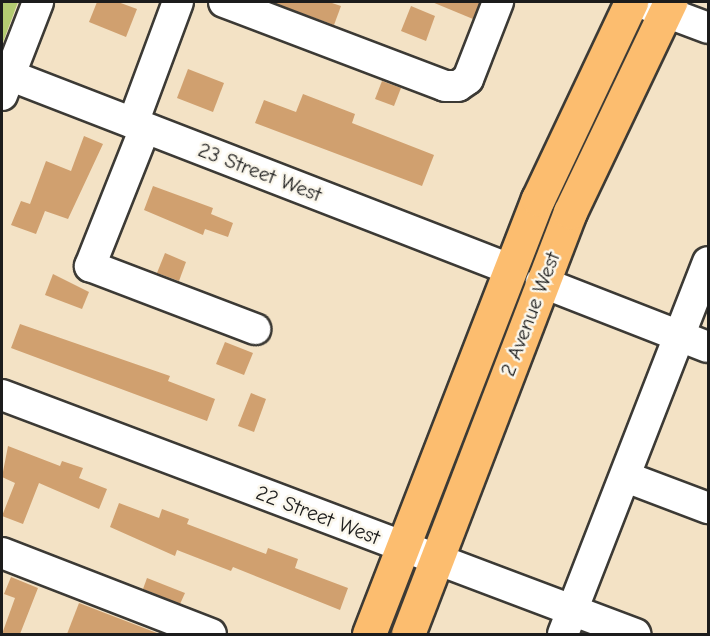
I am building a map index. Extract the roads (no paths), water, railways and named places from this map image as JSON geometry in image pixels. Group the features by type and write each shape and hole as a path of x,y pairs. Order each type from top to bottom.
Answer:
{"highway":[{"name":"2 Avenue West","path":"369,634 510,269 566,132 631,2"},
{"name":"2 Avenue West","path":"408,634 541,282 658,5"}],"street":[{"path":"5,85 38,2"},
{"path":"178,2 139,125 90,266 255,329"},
{"path":"224,2 445,86 458,86 468,79 498,2"},
{"path":"658,5 708,28"},
{"name":"23 Street West","path":"5,85 139,125 510,269"},
{"path":"568,623 708,262"},
{"path":"541,282 708,347"},
{"name":"22 Street West","path":"2,395 436,560 568,623 635,634"},
{"path":"626,477 708,508"},
{"path":"2,552 211,634"}]}
